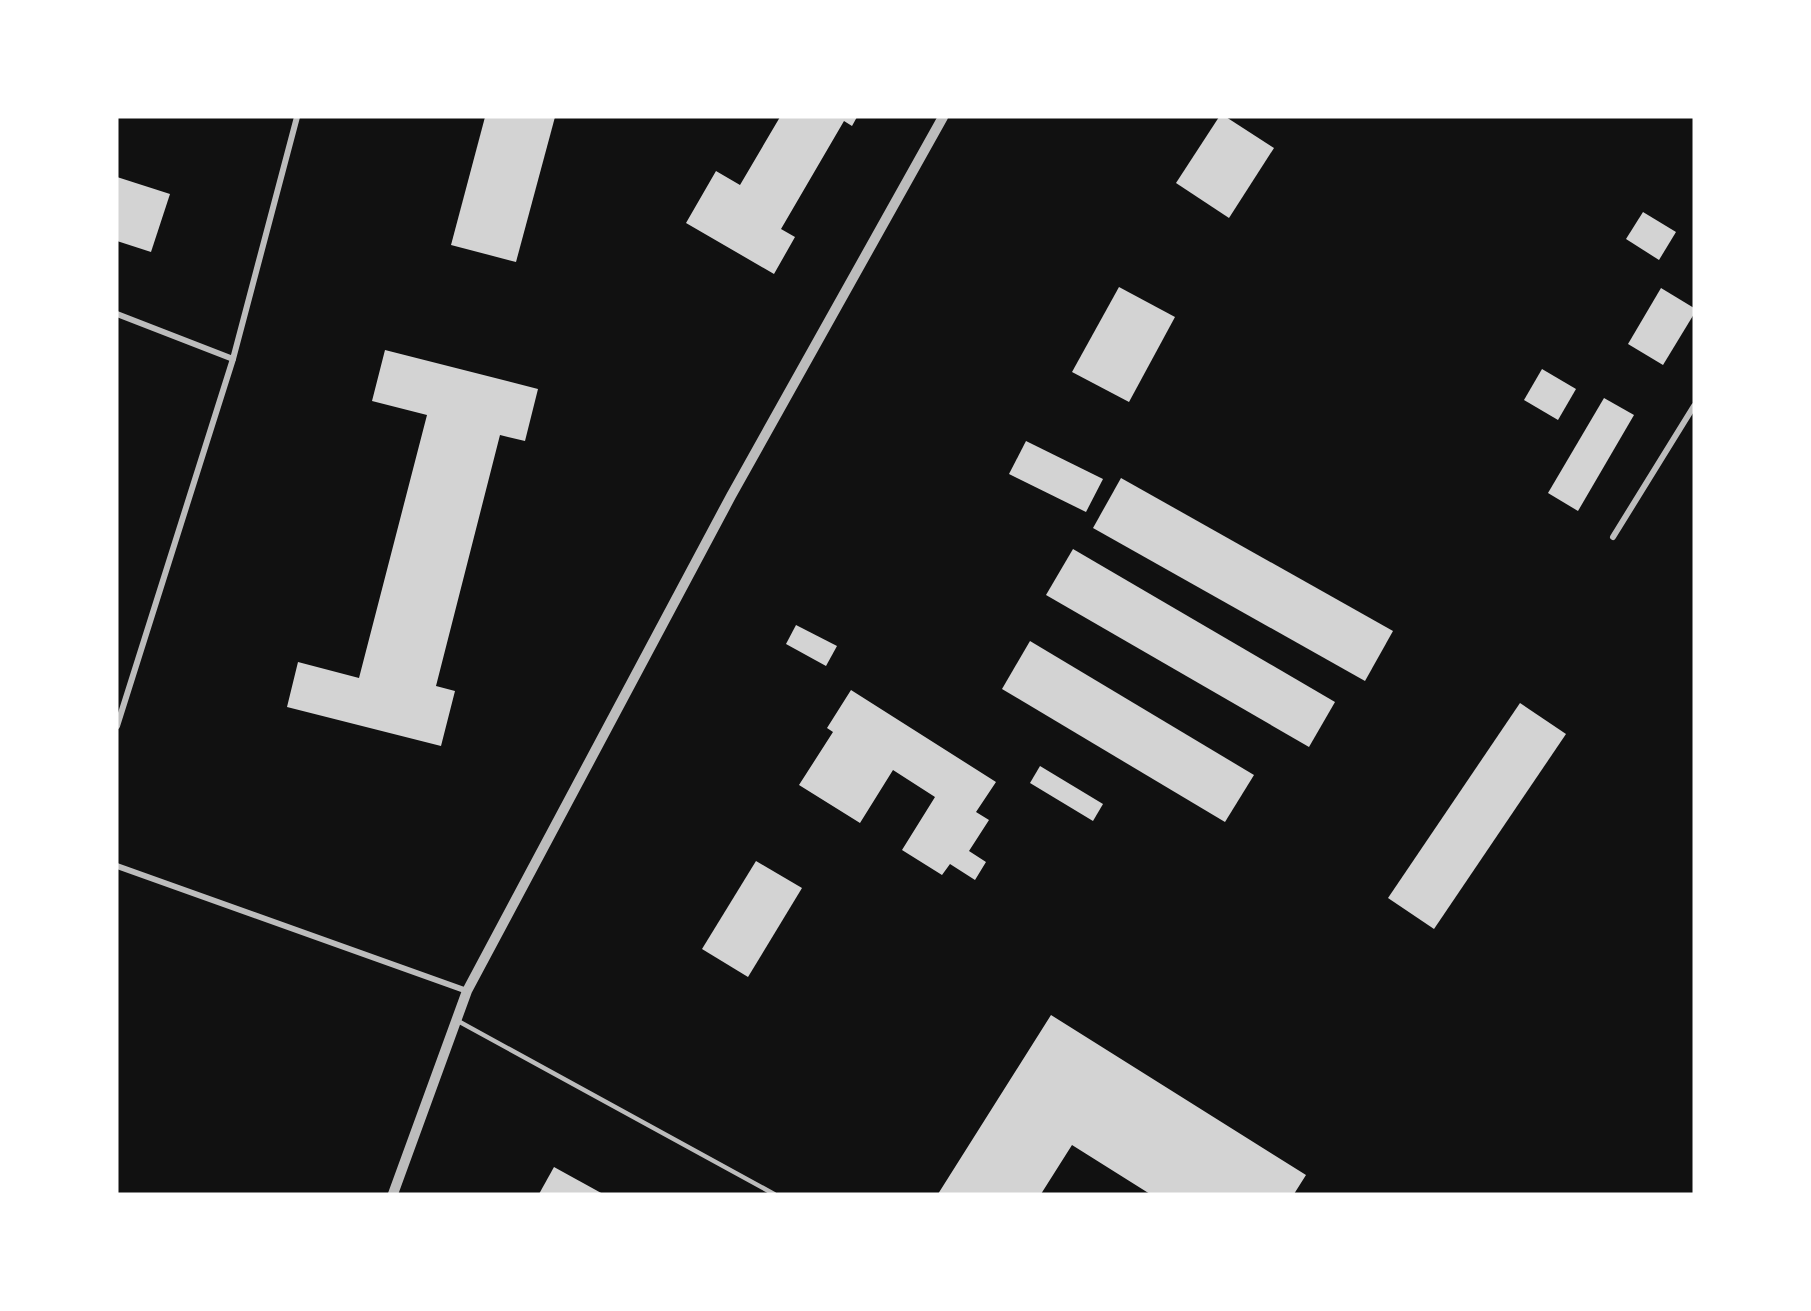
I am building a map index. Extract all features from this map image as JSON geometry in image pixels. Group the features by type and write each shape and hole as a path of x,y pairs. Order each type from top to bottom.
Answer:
{"street":[{"path":"117,726 234,359 297,117"},
{"path":"393,1194 467,991 730,496 943,117"},
{"path":"117,314 234,359"},
{"path":"1613,537 1694,406"},
{"path":"117,866 467,991"}],"lane":[{"path":"456,1020 774,1194"}],"building":[{"path":"485,117 555,117 516,262 451,245"},
{"path":"780,117 857,117 852,126 844,121 781,229 795,237 774,274 686,223 716,171 740,185"},
{"path":"1219,117 1226,117 1274,148 1229,218 1176,183"},
{"path":"117,177 170,194 151,252 117,241"},
{"path":"1643,212 1676,232 1659,260 1626,239"},
{"path":"1119,287 1175,317 1129,402 1072,372"},
{"path":"1661,288 1694,308 1694,314 1663,365 1628,344"},
{"path":"385,350 538,389 525,441 500,435 436,686 455,691 441,746 287,707 298,662 359,678 427,415 372,401"},
{"path":"1542,369 1576,389 1558,420 1524,400"},
{"path":"1604,398 1634,415 1578,511 1548,493"},
{"path":"1026,441 1103,479 1086,512 1009,474"},
{"path":"1121,478 1393,631 1365,681 1093,528"},
{"path":"1073,549 1335,702 1309,747 1046,595"},
{"path":"796,625 837,646 826,666 786,644"},
{"path":"1030,641 1254,775 1225,822 1002,689"},
{"path":"851,690 996,782 976,812 989,820 969,851 986,862 975,880 950,864 942,875 902,850 935,797 893,770 860,823 799,785 833,732 827,728"},
{"path":"1520,703 1566,734 1434,929 1388,898"},
{"path":"1040,766 1103,804 1093,821 1030,783"},
{"path":"756,861 802,888 748,977 702,949"},
{"path":"1051,1015 1306,1175 1294,1194 1150,1194 1072,1145 1041,1194 938,1194"},
{"path":"554,1167 603,1194 539,1194"}]}
